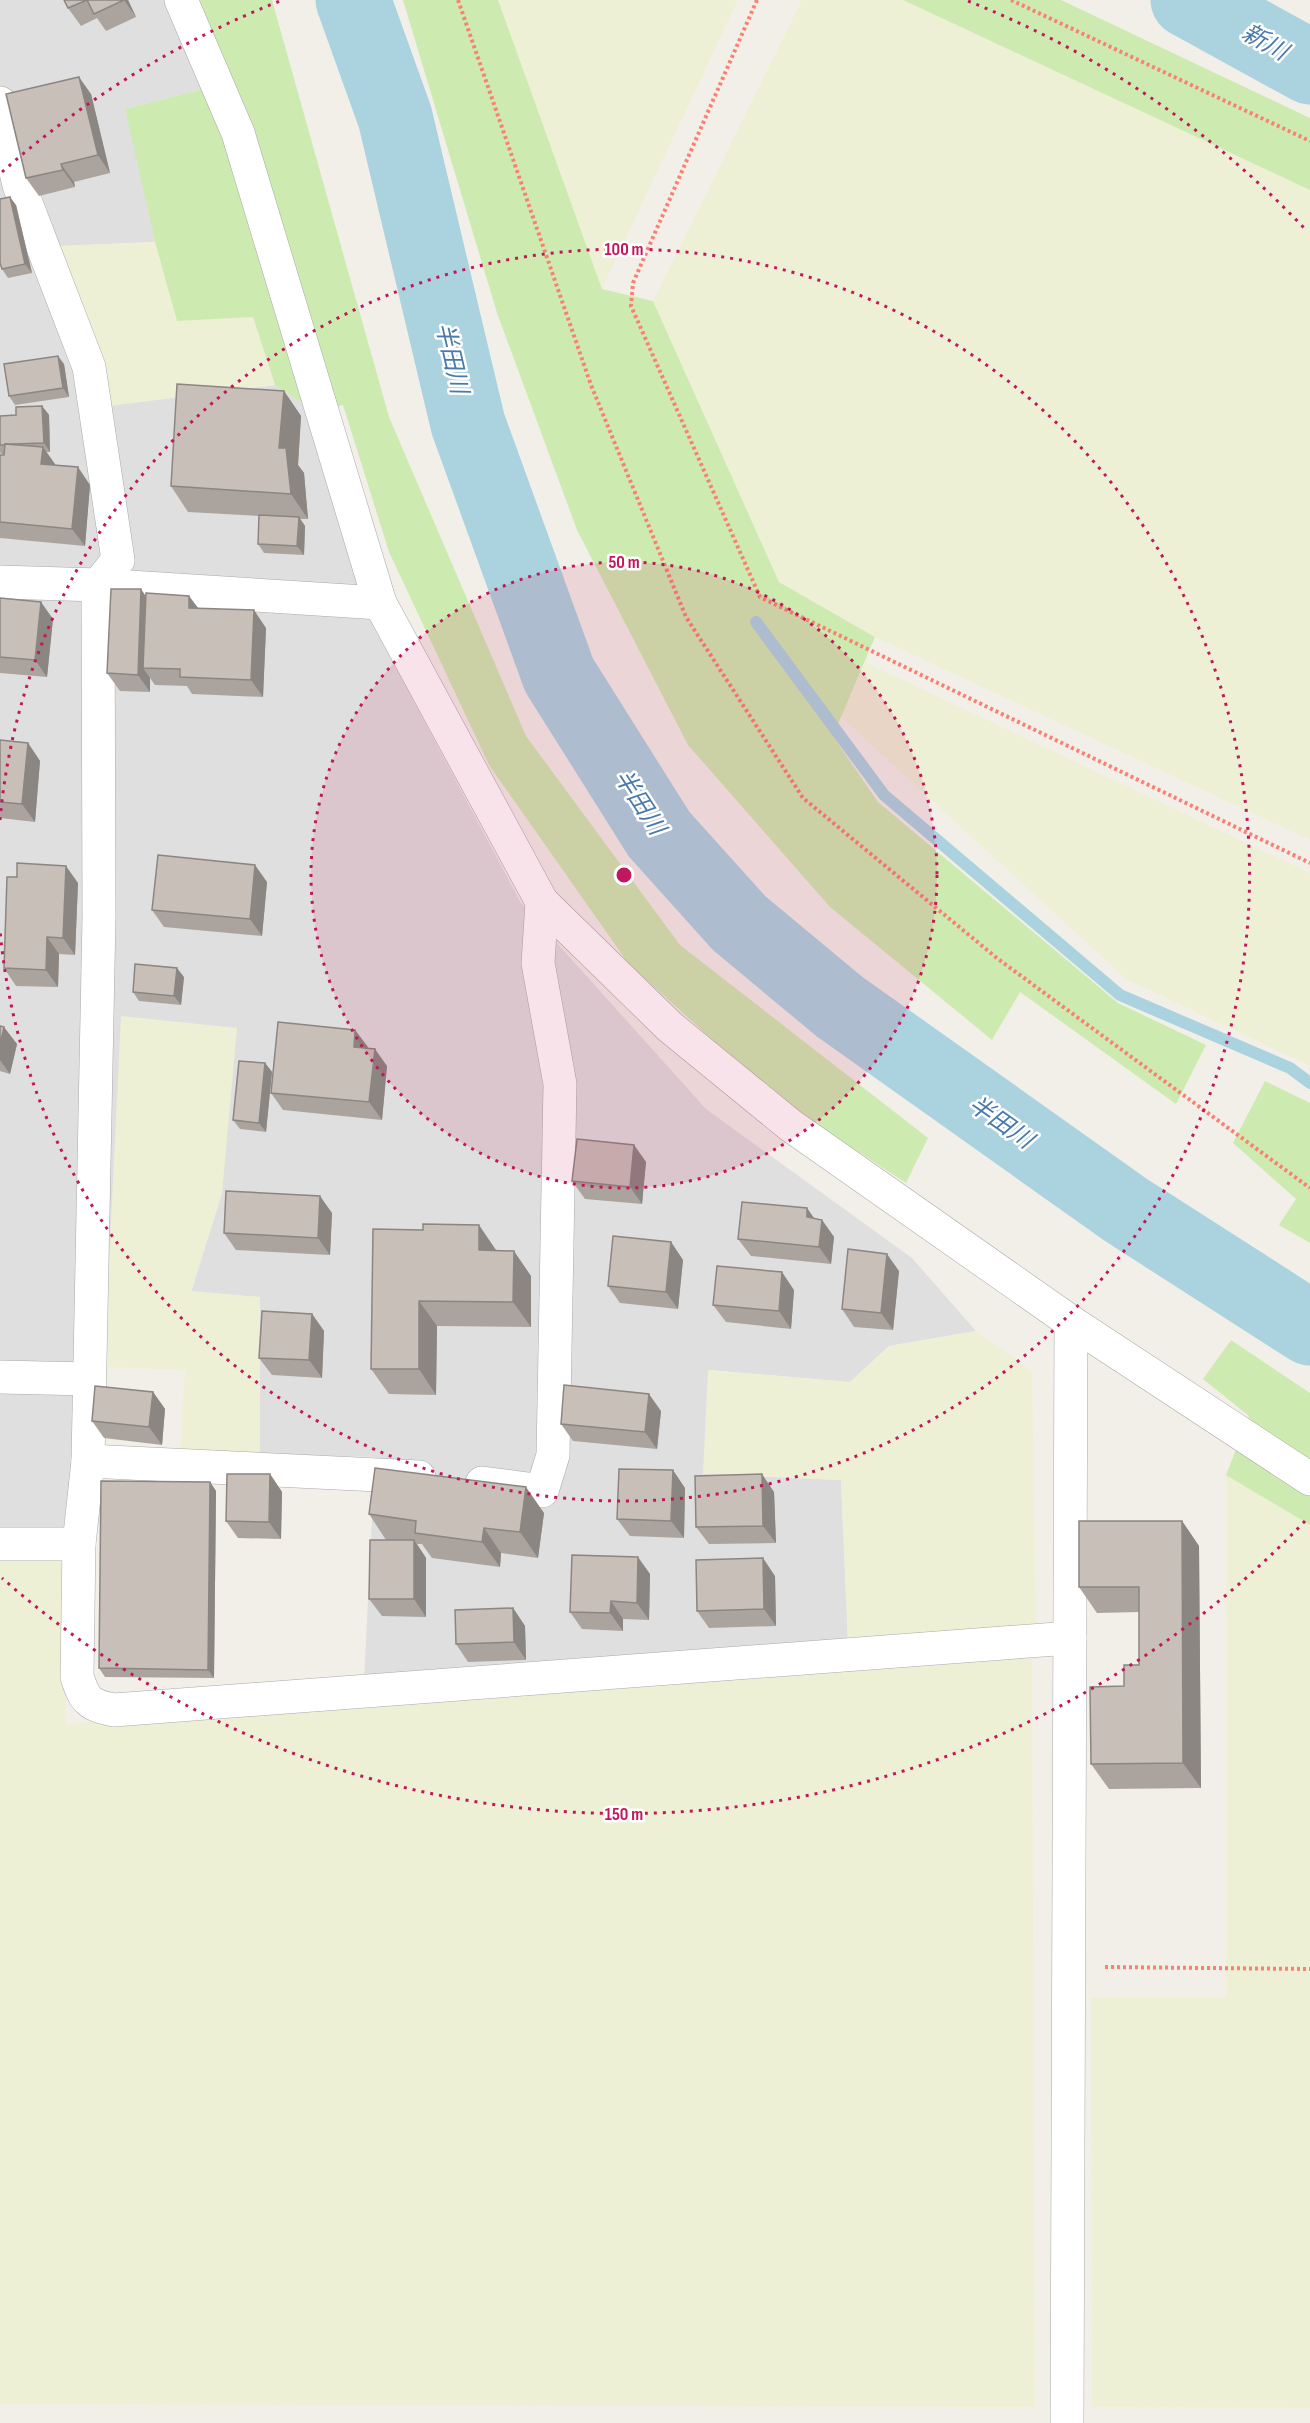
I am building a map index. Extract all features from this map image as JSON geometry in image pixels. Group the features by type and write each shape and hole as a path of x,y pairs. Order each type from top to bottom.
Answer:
{"street":[{"path":"180,0 238,133 380,603 542,902 670,1027 790,1125 1071,1322 1310,1479"},
{"path":"0,104 20,185 89,367 118,560 98,585 99,917 88,1461 80,1544 76,1677 83,1696 96,1706 114,1710 1070,1638"},
{"path":"0,582 98,585 380,603"},
{"path":"88,1461 448,1479 542,1491 553,1455 560,1084 538,963 542,902"},
{"path":"1067,2423 1071,1322"},
{"path":"0,1377 89,1379"},
{"path":"0,1544 80,1544"}],"path":[{"path":"458,0 591,385 686,617 803,798 998,959 1310,1188"},
{"path":"758,0 633,283 631,306 760,597 1310,863"},
{"path":"1011,0 1310,141"},
{"path":"1068,1966 1310,1969"}],"shaded area":[{"path":"0,0 169,0 203,89 126,109 155,242 60,246 107,406 275,385 316,412 374,627 521,903 706,1109 912,1258 976,1331 889,1346 850,1382 709,1370 704,1474 841,1480 848,1642 363,1702 375,1457 260,1454 260,1297 191,1292 222,1193 104,1367 94,1534 0,1533"}],"green space":[{"path":"169,0 272,0 389,417 526,736 680,945 928,1138 906,1183 775,1097 628,963 489,765 389,552 343,405 316,412 275,385 253,317 177,321 155,242 125,109 203,89"},
{"path":"403,0 498,0 602,289 653,301 779,582 875,637 833,736 878,802 1118,1003 1206,1045 1176,1104 1020,992 992,1040 830,907 688,745 577,530 497,313"},
{"path":"498,0 738,0 602,289"},
{"path":"802,0 903,0 1310,190 1310,840 875,637 779,582 653,301"},
{"path":"903,0 1061,0 1310,118 1310,190"},
{"path":"155,242 177,321 253,317 275,385 107,406 60,246"},
{"path":"865,662 1310,873 1310,1066 1126,979 841,717"},
{"path":"121,1016 237,1028 222,1193 191,1291 260,1297 260,1454 180,1454 185,1370 104,1367"},
{"path":"1265,1081 1310,1103 1310,1243 1279,1225 1296,1199 1233,1143"},
{"path":"976,1331 1032,1371 1036,1626 848,1642 841,1480 703,1474 708,1370 850,1382 889,1346"},
{"path":"1231,1340 1310,1393 1310,1525 1226,1475 1249,1416 1203,1379"},
{"path":"1226,1475 1310,1525 1310,2408 1092,2407 1091,1998 1226,1997"},
{"path":"0,1561 65,1561 66,1724 1032,1654 1035,2407 0,2404"}],"building":[{"path":"64,0 87,0 68,8"},
{"path":"87,0 124,0 94,14"},
{"path":"79,77 98,155 61,164 63,170 26,178 6,94"},
{"path":"10,197 25,264 2,269 0,263 0,199"},
{"path":"58,356 63,388 9,396 4,364"},
{"path":"177,384 284,391 279,448 286,448 291,494 171,486"},
{"path":"42,406 44,443 0,445 0,416 16,415 16,407"},
{"path":"5,444 43,447 41,464 78,467 72,529 0,522 0,455 4,455"},
{"path":"259,515 299,517 297,546 258,544"},
{"path":"111,589 141,589 138,675 107,673"},
{"path":"146,593 189,596 189,608 254,610 251,680 180,677 180,669 143,668"},
{"path":"0,598 41,602 35,660 0,657"},
{"path":"0,740 28,743 22,804 0,802"},
{"path":"158,855 255,865 250,919 152,910"},
{"path":"17,863 66,866 63,938 47,937 46,970 4,968 7,877 17,877"},
{"path":"135,964 177,968 174,996 133,992"},
{"path":"278,1022 355,1030 354,1047 375,1049 369,1102 271,1093"},
{"path":"0,1026 4,1027 0,1045"},
{"path":"239,1061 265,1063 259,1123 233,1120"},
{"path":"577,1139 634,1145 630,1187 572,1181"},
{"path":"226,1191 320,1196 318,1238 224,1233"},
{"path":"742,1202 807,1208 807,1217 822,1220 819,1247 738,1239"},
{"path":"423,1224 479,1225 479,1250 514,1251 513,1302 419,1301 419,1369 371,1369 373,1229 423,1230"},
{"path":"613,1236 671,1242 666,1292 608,1286"},
{"path":"848,1249 887,1254 881,1313 842,1309"},
{"path":"717,1266 782,1272 779,1311 713,1305"},
{"path":"262,1311 312,1314 309,1360 259,1358"},
{"path":"564,1385 649,1394 645,1432 561,1424"},
{"path":"95,1386 153,1392 149,1427 92,1421"},
{"path":"375,1468 526,1487 520,1532 484,1528 482,1542 415,1533 416,1521 369,1514"},
{"path":"619,1469 673,1470 671,1521 617,1519"},
{"path":"227,1474 270,1474 269,1522 226,1521"},
{"path":"762,1474 763,1526 696,1527 695,1476"},
{"path":"101,1481 210,1482 208,1670 99,1668"},
{"path":"1079,1521 1182,1521 1183,1763 1091,1764 1090,1687 1124,1686 1124,1665 1139,1665 1139,1587 1079,1587"},
{"path":"370,1540 414,1540 414,1599 369,1599"},
{"path":"572,1555 638,1557 637,1603 611,1601 610,1613 570,1612"},
{"path":"763,1558 764,1609 697,1611 696,1560"},
{"path":"513,1608 514,1642 456,1644 455,1610"}],"waterway":[{"name":"半田川","path":"353,0 395,117 468,424 559,675 659,834 739,923 840,1007 1126,1210 1310,1328"},
{"name":"新川","path":"1188,0 1310,67"},
{"path":"756,622 884,795 1120,995 1290,1068 1310,1083"}]}
